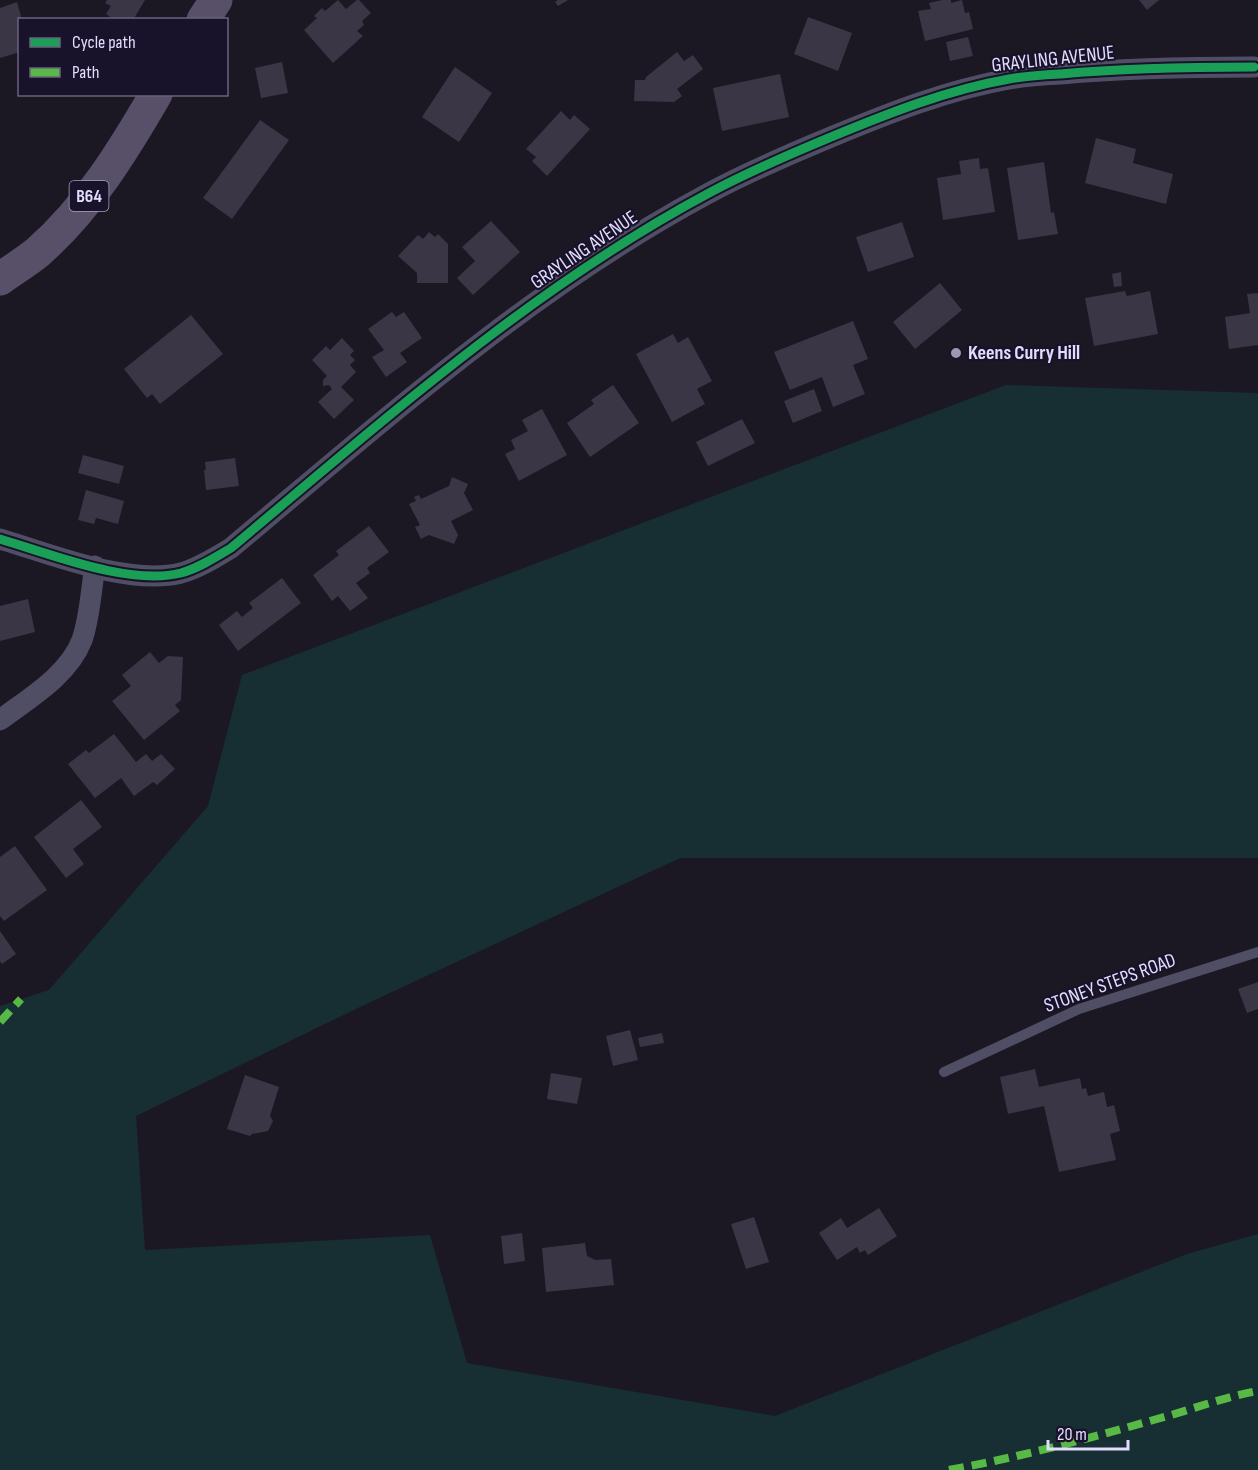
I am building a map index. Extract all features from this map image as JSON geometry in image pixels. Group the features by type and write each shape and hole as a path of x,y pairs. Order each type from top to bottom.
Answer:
{"main road":[{"path":"204,18 216,0"},
{"name":"B64","path":"0,279 35,254 60,232 82,206 112,166 155,96"}],"street":[{"name":"GRAYLING AVENUE","path":"0,539 134,575 163,576 184,572 224,553 463,356 593,263 710,192 884,115 945,93 1011,79 1107,70 1254,67"},
{"path":"0,720 49,683 70,661 82,640 95,566"}],"lane":[{"name":"STONEY STEPS ROAD","path":"944,1072 1079,1009 1258,952"}],"green space":[{"path":"1006,385 1258,393 1258,858 680,858 364,1005 136,1116 145,1250 430,1235 467,1363 775,1416 1187,1254 1258,1234 1258,1470 0,1470 0,1006 49,990 208,806 242,675"}],"building":[{"path":"107,0 145,0 134,18 112,18 106,14 111,6 105,3"},
{"path":"338,0 346,9 359,0 371,13 362,21 364,25 357,31 363,36 333,63 304,30 317,18 314,16 322,8 325,11"},
{"path":"568,0 558,6 555,2"},
{"path":"951,0 951,3 962,0 965,13 969,12 973,29 925,41 918,11 931,9 929,3"},
{"path":"1139,0 1159,0 1147,10"},
{"path":"17,2 21,18 18,18 18,53 0,58 0,8"},
{"path":"808,17 852,33 838,71 794,54"},
{"path":"968,37 973,56 950,61 946,42"},
{"path":"677,52 684,61 693,55 703,69 677,89 682,96 674,102 634,101 635,80 645,80"},
{"path":"282,62 288,93 261,98 255,68"},
{"path":"455,67 492,93 459,142 422,117"},
{"path":"780,74 789,117 722,131 713,88"},
{"path":"561,111 570,120 574,115 590,129 547,176 532,161 536,157 526,149"},
{"path":"260,120 289,140 232,219 203,198"},
{"path":"1096,138 1136,149 1133,163 1173,174 1166,204 1085,183"},
{"path":"979,158 980,169 988,168 995,212 943,220 937,178 961,174 959,161"},
{"path":"1044,162 1051,213 1054,212 1058,234 1018,240 1007,168"},
{"path":"491,221 520,252 473,295 457,278 475,261 462,247"},
{"path":"902,222 914,257 868,272 856,237"},
{"path":"429,232 435,237 438,234 448,244 448,283 417,283 417,273 398,256 418,235 423,239"},
{"path":"1121,272 1122,286 1114,287 1112,274"},
{"path":"940,283 962,310 915,349 893,322"},
{"path":"1125,291 1127,296 1150,291 1158,334 1094,346 1085,298"},
{"path":"1258,293 1258,345 1229,349 1225,317 1250,313 1247,294"},
{"path":"392,312 396,317 404,312 422,338 400,353 407,362 386,377 372,357 384,350 368,329"},
{"path":"191,315 223,354 160,404 152,394 147,398 124,369"},
{"path":"853,321 868,359 853,365 865,394 833,407 822,377 790,390 774,352"},
{"path":"673,334 678,343 688,337 712,381 697,389 705,404 672,422 636,354"},
{"path":"342,338 354,351 350,355 355,360 350,365 356,372 341,387 354,400 334,419 318,402 332,389 329,385 323,386 323,380 327,376 312,360 326,346 330,350"},
{"path":"613,385 639,423 590,457 567,423 594,404 591,400"},
{"path":"814,389 822,411 793,423 784,401"},
{"path":"542,409 567,455 519,481 505,454 515,449 511,440 528,431 522,420"},
{"path":"742,419 755,443 708,466 696,442"},
{"path":"83,455 124,466 119,484 78,473"},
{"path":"235,458 239,486 206,490 205,462"},
{"path":"452,477 468,484 464,493 473,510 451,521 458,535 454,544 429,535 421,539 415,527 420,525 409,504 416,501 414,497 419,495 421,499 449,486"},
{"path":"86,490 124,501 118,524 96,518 94,524 78,520"},
{"path":"369,526 389,552 367,568 370,573 356,583 368,598 350,611 338,596 332,601 313,575 339,555 336,551"},
{"path":"282,578 301,603 238,651 219,625 237,611 242,617 253,608 249,603"},
{"path":"28,599 35,632 0,641 0,606"},
{"path":"150,652 159,663 168,656 183,657 181,700 175,705 180,711 144,740 112,701 131,686 122,675"},
{"path":"114,734 136,762 146,754 152,761 161,754 175,769 157,785 153,782 134,796 121,778 95,798 68,764 86,750 89,753"},
{"path":"81,800 102,827 73,849 84,864 66,878 34,837"},
{"path":"15,846 47,890 4,921 0,916 0,857"},
{"path":"0,931 16,954 2,964 0,961"},
{"path":"1258,982 1258,1009 1247,1013 1238,989"},
{"path":"630,1030 638,1060 613,1066 606,1036"},
{"path":"662,1033 664,1043 640,1047 638,1038"},
{"path":"1035,1069 1039,1087 1080,1078 1082,1089 1086,1088 1088,1096 1104,1092 1107,1107 1114,1105 1120,1131 1110,1134 1116,1160 1059,1172 1044,1106 1008,1114 1000,1077"},
{"path":"551,1073 582,1078 577,1104 547,1099"},
{"path":"245,1075 279,1087 270,1116 273,1121 268,1131 250,1136 227,1129"},
{"path":"879,1208 897,1236 868,1255 865,1250 860,1253 857,1247 837,1260 819,1233 841,1218 847,1228"},
{"path":"754,1217 769,1262 746,1269 731,1224"},
{"path":"522,1233 525,1261 504,1264 501,1236"},
{"path":"585,1243 587,1256 595,1260 611,1259 614,1285 546,1292 542,1248"}],"marked path":[{"path":"0,1022 21,999"},
{"path":"949,1470 1105,1434 1258,1391"}],"cycle path":[{"path":"0,539 66,560 114,572 160,576 188,571 231,548 403,405 520,313 581,270 644,230 709,193 754,171 896,111 963,89 1009,79 1109,70 1254,67"}],"place":[{"name":"Keens Curry Hill","path":"956,353"}]}
